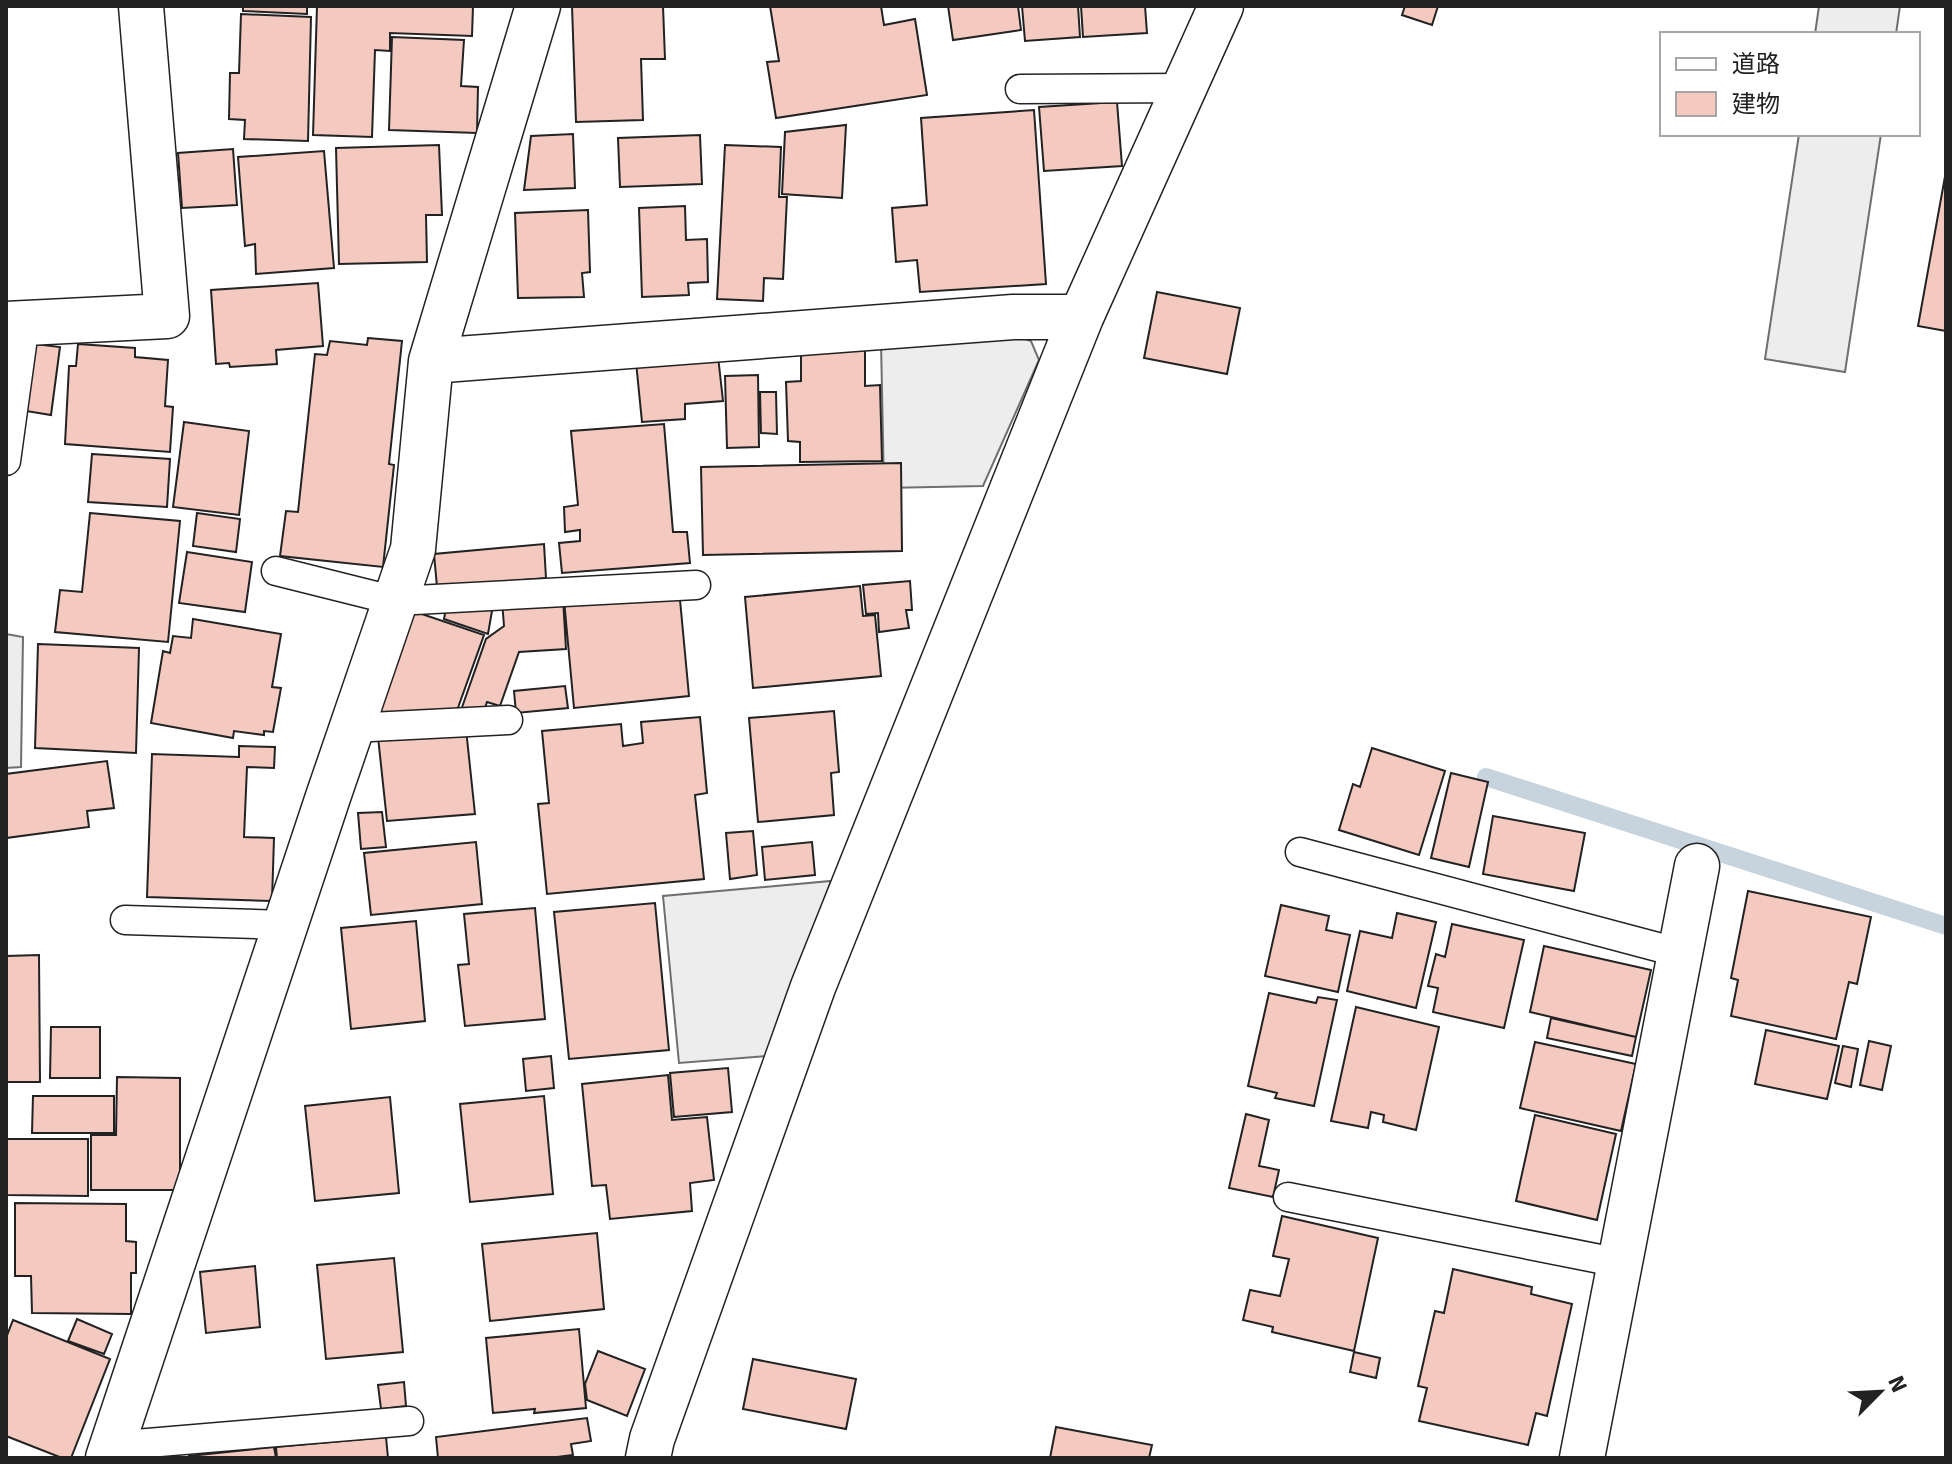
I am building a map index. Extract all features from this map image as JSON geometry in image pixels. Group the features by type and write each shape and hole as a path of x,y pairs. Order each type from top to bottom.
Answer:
{"street":[{"path":"15,324 167,316 141,6"},
{"path":"110,1452 413,549 431,361 538,6"},
{"path":"648,1458 652,1439 813,987 1081,317 1221,6"},
{"path":"431,361 1013,317 1081,317"},
{"path":"1582,1458 1697,866"}],"lane":[{"path":"1020,89 1184,88"},
{"path":"6,461 15,324"},
{"path":"276,571 396,601 696,585"},
{"path":"351,728 508,720"},
{"path":"1300,852 1680,953"},
{"path":"125,920 285,925"},
{"path":"1288,1197 1620,1263"},
{"path":"110,1452 409,1421"}],"shaded area":[{"path":"1819,6 1900,6 1896,32 1815,32"},
{"path":"1799,136 1881,136 1845,372 1765,359"},
{"path":"1006,332 1031,341 1039,360 983,486 884,488 881,342"},
{"path":"6,634 23,637 21,767 6,768"},
{"path":"831,881 768,1056 679,1063 663,896"}],"building":[{"path":"243,6 307,6 307,14 243,11"},
{"path":"317,6 473,6 472,36 390,33 390,51 375,50 372,137 313,135"},
{"path":"572,6 663,6 665,59 641,59 643,120 576,122"},
{"path":"770,6 881,6 884,25 915,19 927,95 776,118 767,62 779,61"},
{"path":"948,6 1018,6 1021,30 953,40"},
{"path":"1022,6 1078,6 1080,37 1025,41"},
{"path":"1081,6 1145,6 1147,33 1083,37"},
{"path":"1405,6 1438,6 1432,25 1402,15"},
{"path":"241,14 311,17 308,141 244,139 245,120 229,119 230,73 239,73"},
{"path":"392,37 464,40 461,86 478,87 477,133 389,130"},
{"path":"1117,102 1122,166 1044,171 1039,107"},
{"path":"1034,110 1046,284 920,292 917,260 896,262 892,208 927,205 921,118"},
{"path":"846,125 842,198 782,194 785,132"},
{"path":"573,134 575,188 524,190 531,136"},
{"path":"700,135 702,184 620,187 618,138"},
{"path":"439,145 442,215 426,215 427,262 339,264 336,148"},
{"path":"725,145 781,147 779,197 787,197 783,279 764,278 763,301 717,299"},
{"path":"233,149 237,205 182,208 178,153"},
{"path":"324,151 334,268 256,274 255,244 245,246 238,157"},
{"path":"1946,171 1946,331 1918,326"},
{"path":"685,206 686,240 707,239 708,282 688,283 689,295 642,297 639,208"},
{"path":"588,210 590,272 582,273 584,297 518,298 515,213"},
{"path":"318,283 323,346 276,350 277,364 230,367 229,363 216,364 211,290"},
{"path":"1157,292 1240,308 1227,374 1144,358"},
{"path":"368,338 402,341 389,464 394,465 383,567 280,556 286,511 298,512 315,354 327,355 330,341 367,345"},
{"path":"35,344 60,347 51,415 26,411"},
{"path":"78,344 135,348 135,357 168,360 165,406 173,407 170,452 65,444 69,366 76,366"},
{"path":"865,349 865,386 880,385 882,461 800,462 800,442 788,441 786,382 801,381 801,350"},
{"path":"718,356 723,401 685,404 685,419 642,422 636,362"},
{"path":"758,375 759,447 727,448 725,376"},
{"path":"760,392 776,392 777,434 761,433"},
{"path":"184,422 249,431 239,515 173,507"},
{"path":"664,424 673,532 687,532 690,563 562,573 559,543 580,541 580,530 565,532 564,507 578,505 571,431"},
{"path":"92,454 170,459 167,507 88,502"},
{"path":"901,463 902,551 703,555 701,467"},
{"path":"90,513 180,521 168,642 55,632 60,590 82,592"},
{"path":"197,513 240,519 236,552 193,546"},
{"path":"544,544 546,578 437,587 434,554"},
{"path":"187,552 252,562 245,612 179,603"},
{"path":"910,581 912,610 906,610 909,628 879,632 878,613 866,614 863,585"},
{"path":"860,586 863,616 875,615 881,676 753,688 745,597"},
{"path":"679,589 689,696 574,708 564,600"},
{"path":"563,598 566,649 519,652 500,706 487,702 481,720 460,713 486,639 504,626 502,601"},
{"path":"493,605 488,634 444,619 446,608"},
{"path":"413,611 484,635 455,716 378,713"},
{"path":"193,619 281,634 272,687 281,688 273,732 264,731 264,735 234,731 233,738 151,723 163,651 170,653 173,636 191,638"},
{"path":"38,644 139,648 136,753 35,748"},
{"path":"565,686 568,708 516,713 514,691"},
{"path":"834,711 839,772 831,773 834,815 758,822 749,718"},
{"path":"700,717 707,793 695,795 704,879 547,894 538,804 549,803 542,731 621,724 623,746 643,743 641,722"},
{"path":"466,729 475,814 387,821 378,737"},
{"path":"239,746 275,747 274,768 247,767 244,837 274,838 272,901 147,897 152,754 239,757"},
{"path":"1372,748 1445,771 1419,855 1339,830 1353,784 1360,787"},
{"path":"107,761 114,808 87,811 89,827 6,838 6,774"},
{"path":"1451,773 1488,782 1469,867 1431,858"},
{"path":"382,812 386,847 361,849 358,813"},
{"path":"1493,816 1585,833 1574,891 1483,874"},
{"path":"753,831 757,875 730,879 726,833"},
{"path":"476,842 482,904 371,915 364,853"},
{"path":"812,842 815,875 765,880 762,847"},
{"path":"1748,891 1871,917 1857,984 1849,982 1836,1039 1731,1016 1738,980 1731,978"},
{"path":"655,903 669,1050 569,1059 554,912"},
{"path":"1281,905 1329,916 1326,930 1350,935 1338,992 1265,976"},
{"path":"535,908 545,1019 465,1026 458,965 469,964 464,914"},
{"path":"1397,913 1436,922 1416,1008 1347,991 1360,931 1392,938"},
{"path":"416,921 425,1021 351,1029 341,928"},
{"path":"1452,924 1524,940 1504,1028 1433,1012 1438,988 1428,986 1436,954 1445,957"},
{"path":"1544,946 1651,970 1636,1037 1530,1012"},
{"path":"39,955 40,1082 6,1082 6,956"},
{"path":"1269,993 1316,1003 1318,997 1337,1000 1314,1106 1275,1098 1277,1093 1248,1086"},
{"path":"1356,1007 1439,1027 1416,1130 1383,1122 1384,1115 1371,1112 1368,1128 1331,1121"},
{"path":"1551,1018 1636,1037 1632,1056 1547,1038"},
{"path":"51,1027 100,1027 100,1078 50,1078"},
{"path":"1766,1030 1839,1046 1827,1099 1755,1084"},
{"path":"1869,1041 1891,1046 1882,1090 1860,1085"},
{"path":"1535,1042 1636,1064 1621,1131 1520,1108"},
{"path":"1843,1046 1858,1049 1851,1087 1835,1083"},
{"path":"551,1056 554,1088 526,1091 523,1059"},
{"path":"728,1068 732,1112 674,1117 670,1073"},
{"path":"668,1075 672,1120 707,1117 714,1180 690,1183 692,1211 610,1219 606,1185 592,1186 582,1084"},
{"path":"117,1077 180,1078 180,1190 91,1190 91,1135 116,1135"},
{"path":"33,1096 114,1096 114,1133 32,1133"},
{"path":"544,1096 553,1194 470,1202 460,1104"},
{"path":"390,1097 399,1193 315,1201 305,1106"},
{"path":"1246,1114 1269,1120 1259,1166 1279,1170 1273,1197 1229,1188"},
{"path":"1535,1115 1616,1134 1597,1220 1516,1201"},
{"path":"6,1139 88,1139 88,1196 6,1195"},
{"path":"15,1203 126,1204 126,1241 136,1242 136,1273 131,1273 131,1314 32,1313 31,1276 15,1276"},
{"path":"1282,1216 1378,1238 1354,1351 1272,1332 1273,1327 1243,1320 1250,1290 1280,1296 1289,1259 1273,1256"},
{"path":"597,1233 604,1309 490,1321 482,1244"},
{"path":"394,1258 403,1352 326,1359 317,1265"},
{"path":"255,1266 260,1327 206,1333 200,1272"},
{"path":"1453,1269 1532,1287 1531,1294 1572,1304 1547,1416 1536,1413 1528,1445 1419,1421 1427,1388 1418,1386 1435,1311 1444,1313"},
{"path":"77,1319 112,1334 104,1354 68,1341"},
{"path":"13,1320 110,1359 71,1458 62,1458 6,1436 6,1338"},
{"path":"579,1329 586,1408 493,1413 486,1338"},
{"path":"598,1351 645,1369 627,1416 587,1400 585,1384"},
{"path":"1354,1352 1380,1358 1376,1378 1350,1372"},
{"path":"753,1359 856,1379 846,1429 743,1409"},
{"path":"404,1382 406,1406 381,1409 378,1385"},
{"path":"587,1418 591,1441 571,1444 573,1455 549,1458 438,1458 436,1437"},
{"path":"1056,1427 1152,1445 1149,1458 1050,1458"},
{"path":"386,1437 388,1458 277,1458 276,1447"},
{"path":"274,1447 276,1458 189,1458 189,1456"}],"waterway":[{"path":"1486,777 1946,926"}]}
